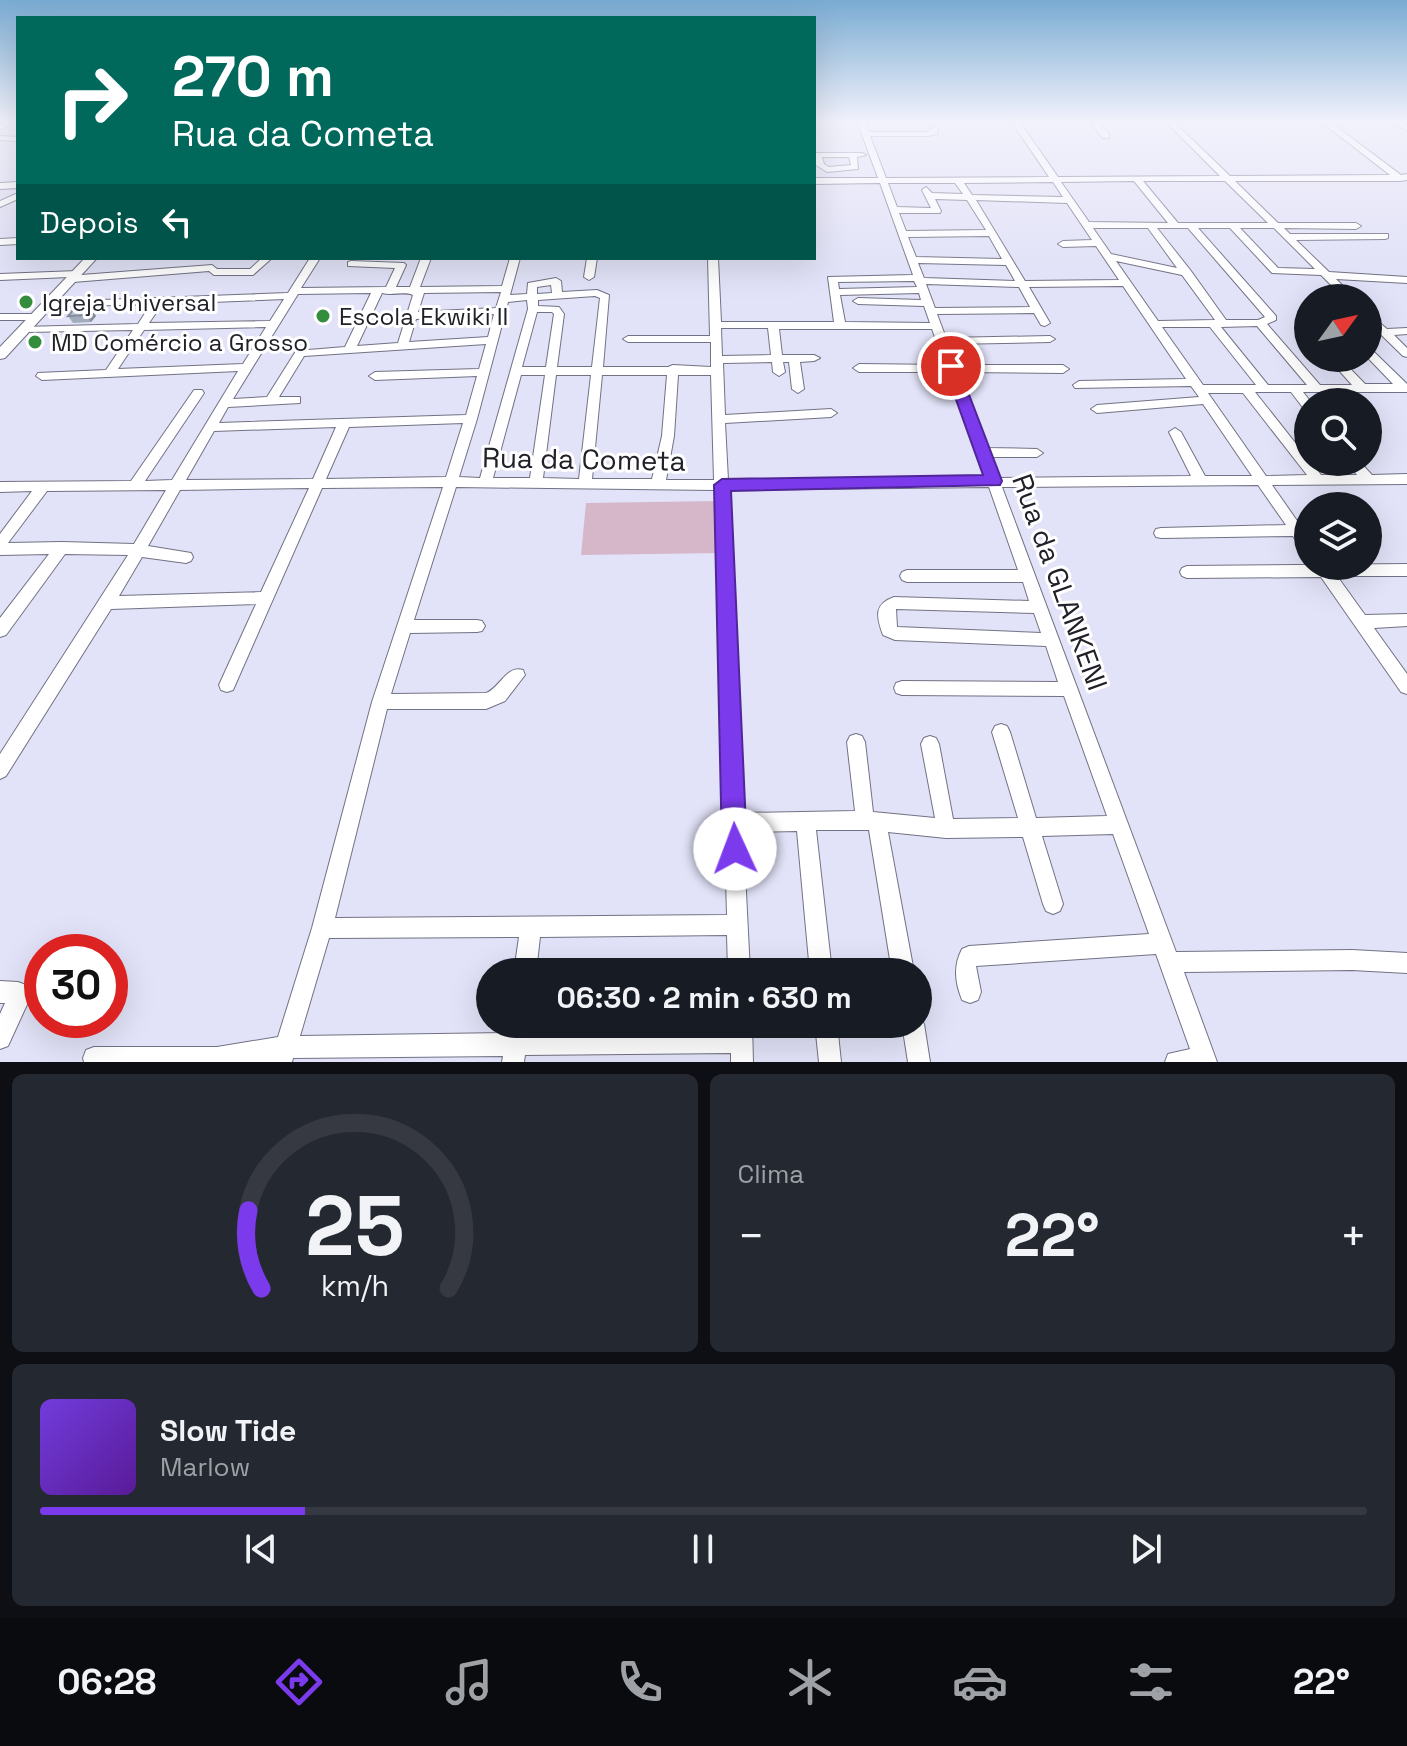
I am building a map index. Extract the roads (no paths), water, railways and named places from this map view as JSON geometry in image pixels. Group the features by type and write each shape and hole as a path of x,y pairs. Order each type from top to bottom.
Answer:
{"main road":[{"path":"2,352 89,260"}],"street":[{"name":"Rua da GLANKENI","path":"880,171 1206,1060"},
{"path":"1049,171 1261,479 1294,520"},
{"path":"1219,171 1335,284"},
{"path":"1136,178 1176,226"},
{"path":"816,181 1404,179"},
{"path":"895,210 935,212 919,180"},
{"path":"958,180 1045,323"},
{"path":"994,180 1008,199"},
{"path":"0,186 16,183"},
{"path":"929,196 1070,200"},
{"path":"1087,225 1356,226"},
{"path":"1150,225 1188,273 1218,324 1266,390"},
{"path":"1154,324 1260,323 1272,318 1191,226"},
{"path":"1233,226 1275,271 1407,280"},
{"path":"902,234 992,233"},
{"path":"1288,237 1385,236"},
{"path":"1063,244 1099,243"},
{"path":"1108,256 1188,273"},
{"path":"212,268 218,260"},
{"path":"212,268 214,272 253,272 265,260"},
{"path":"0,770 107,603 224,403 314,260"},
{"path":"403,345 425,260"},
{"path":"283,1055 322,928 380,702 452,482 514,260"},
{"path":"589,277 592,260"},
{"path":"713,260 738,958"},
{"path":"912,260 1007,262"},
{"path":"336,291 353,261 401,265 389,292"},
{"path":"0,277 212,268"},
{"path":"840,325 833,278 920,283 1126,283"},
{"path":"857,296 920,283"},
{"path":"49,305 336,291 416,292 534,303 555,309 559,312 536,482"},
{"path":"349,350 377,292"},
{"path":"834,292 929,307 1036,310"},
{"path":"534,303 557,294 597,293 605,297 585,483"},
{"path":"857,296 861,326"},
{"path":"109,374 159,300"},
{"path":"411,316 502,300"},
{"path":"485,482 534,303"},
{"path":"0,317 37,317"},
{"path":"1260,323 1316,388"},
{"path":"26,329 273,324"},
{"path":"773,325 779,372"},
{"path":"628,339 773,325 936,326"},
{"path":"1382,329 1407,354"},
{"path":"1385,332 1407,331"},
{"path":"942,341 1050,339"},
{"path":"271,401 300,353 491,340"},
{"path":"517,371 673,369 777,358 814,358"},
{"path":"794,358 798,389"},
{"path":"1382,366 1405,388"},
{"path":"42,376 247,367"},
{"path":"859,368 1063,369"},
{"path":"658,484 668,436 673,369"},
{"path":"375,376 482,372"},
{"path":"1347,372 1362,388"},
{"path":"1079,385 1294,390"},
{"path":"1382,389 1405,388"},
{"path":"1097,409 1202,390"},
{"path":"1247,390 1316,478"},
{"path":"135,485 198,393"},
{"path":"224,403 296,400"},
{"path":"720,419 831,413"},
{"path":"210,427 471,419"},
{"path":"227,685 345,422"},
{"path":"1175,432 1200,480"},
{"path":"983,452 1037,453"},
{"name":"Rua da Cometa","path":"0,487 452,482 722,485 1316,478 1406,480"},
{"path":"0,546 43,487"},
{"path":"1161,533 1294,530"},
{"path":"0,546 139,550 186,557"},
{"path":"0,630 62,547"},
{"path":"1187,572 1294,569"},
{"path":"1382,569 1407,570"},
{"path":"907,576 1029,576"},
{"path":"1332,580 1407,687"},
{"path":"107,603 267,598"},
{"path":"1039,607 894,603 886,607 889,630 895,633 1051,640"},
{"path":"1362,622 1407,620"},
{"path":"403,627 477,626"},
{"path":"380,702 486,701 499,696 517,675"},
{"path":"902,688 1070,689"},
{"path":"1001,732 1053,904"},
{"path":"856,742 900,958"},
{"path":"930,744 946,829"},
{"path":"734,823 871,821 946,829 1119,825"},
{"path":"806,823 820,958"},
{"path":"527,958 531,925"},
{"path":"322,928 737,925"},
{"path":"970,992 965,964 969,956 1166,953 1407,963"},
{"path":"0,992 18,993 19,998 0,1038"},
{"path":"827,1038 830,1062"},
{"path":"915,1038 919,1062"},
{"path":"94,1058 217,1060 516,1043 741,1043"},
{"path":"1176,1062 1206,1060"}],"place":[{"name":"Igreja Universal","path":"26,302"},
{"name":"Escola Ekwiki II","path":"323,316"},
{"name":"MD Comércio a Grosso","path":"35,342"}]}
